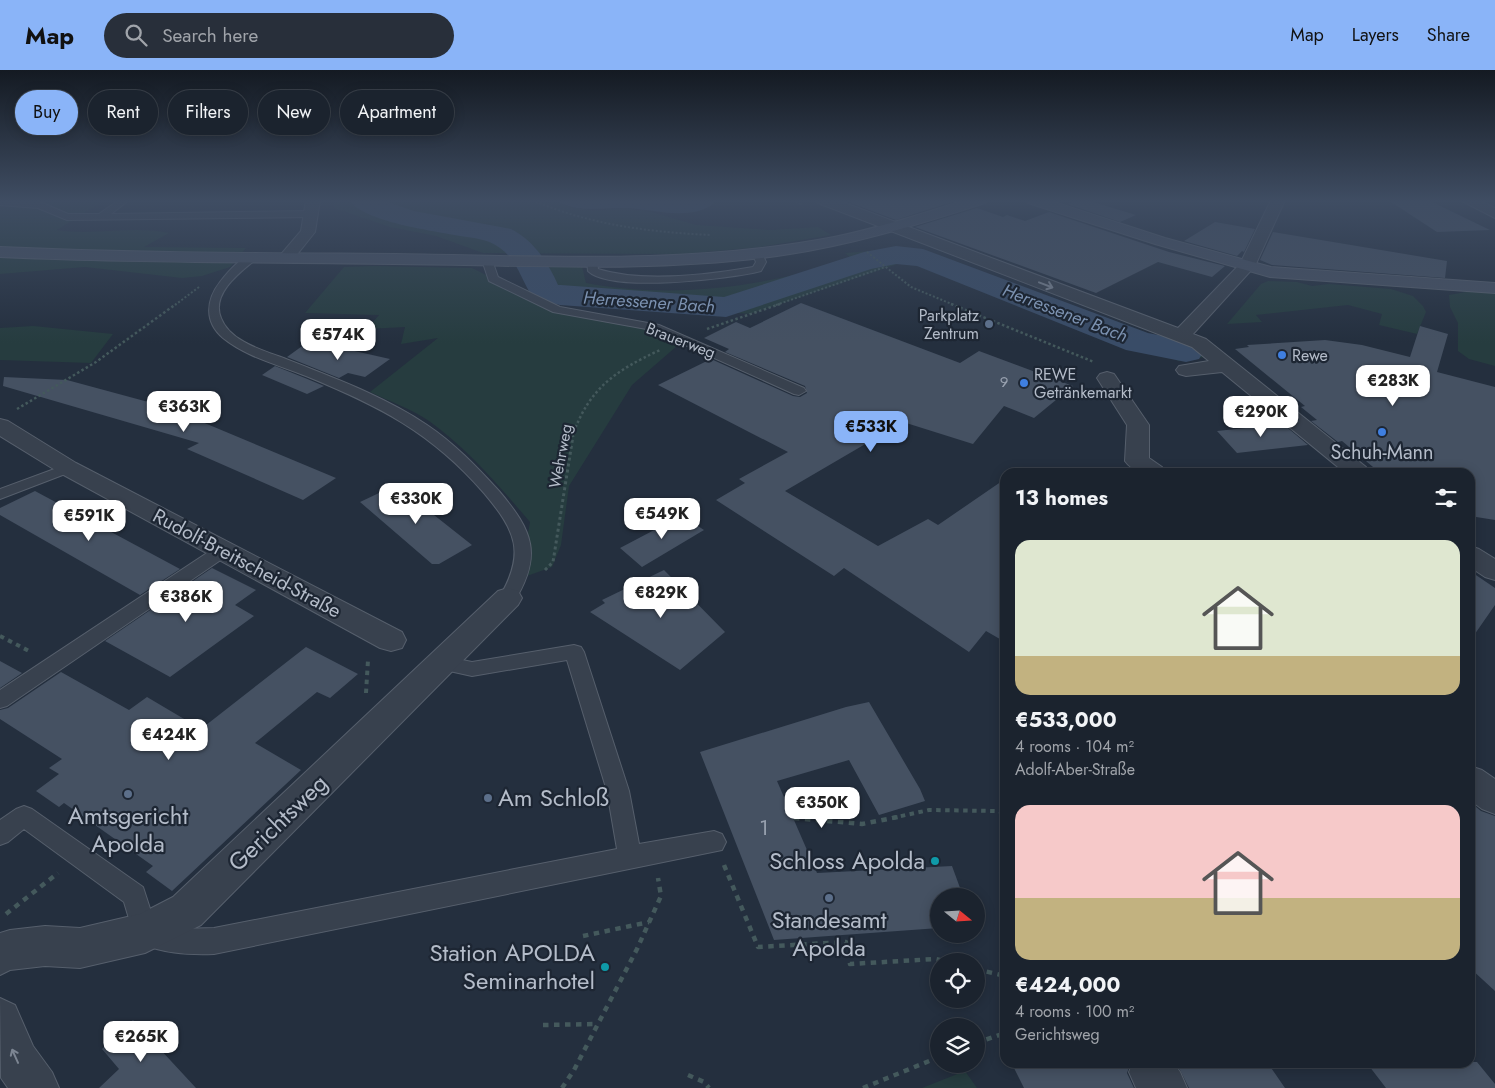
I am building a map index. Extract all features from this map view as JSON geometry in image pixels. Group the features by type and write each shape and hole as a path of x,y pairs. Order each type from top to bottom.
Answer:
{"main road":[{"path":"0,252 108,257 592,261 680,259 757,253 794,248"},
{"path":"1183,248 1247,266 1290,275 1495,288"}],"street":[{"path":"284,259 295,248"},
{"path":"949,248 1199,342 1353,468"},
{"path":"1182,336 1247,266 1256,248"},
{"path":"1186,370 1227,365"},
{"path":"1107,378 1138,425 1137,461 1148,468"},
{"name":"Rudolf-Breitscheid-Straße","path":"8,418 68,468 391,640"},
{"path":"1475,558 1495,571"},
{"name":"Gerichtsweg","path":"0,954 10,950 45,946 80,948 145,934 187,911 443,663 512,592"},
{"path":"1475,784 1495,798"},
{"path":"0,1020 17,1062 36,1088"}],"lane":[{"path":"251,258 234,273 216,295 214,316 228,336 264,354 374,401 414,422 477,476 511,515 522,537 524,567 512,592"},
{"name":"Brauerweg","path":"487,260 493,279 557,310 655,327 799,391"},
{"path":"0,494 68,468"},
{"path":"0,700 222,551"},
{"path":"443,663 472,669 574,652 618,791 630,857"},
{"path":"0,834 24,816 134,895 145,934 157,939 179,942 214,941 630,857 714,842"}],"path":[{"path":"869,255 911,287 1093,361 1107,378"},
{"name":"Wehrweg","path":"512,592 536,579 553,562 576,423 589,398 610,378 632,363 713,326 886,267"},
{"path":"8,418 96,362 212,278 234,273"},
{"path":"0,636 53,664"},
{"path":"389,716 365,705 368,660 391,640"},
{"path":"794,818 862,824 928,810 1000,812"},
{"path":"714,842 758,947 846,942 850,964 930,959"},
{"path":"562,1088 574,1070 650,922 661,896 656,869"},
{"path":"0,920 56,874"},
{"path":"583,936 650,922"},
{"path":"985,971 1000,975"},
{"path":"543,1025 597,1024"},
{"path":"985,1040 1000,1035"},
{"path":"863,1088 930,1061"},
{"path":"688,1075 704,1082 709,1088"}],"green space":[{"path":"0,248 246,248 230,267 202,276 182,278 85,267 0,274"},
{"path":"468,248 755,248 682,254 483,253"},
{"path":"912,249 1156,340 1187,349 1184,350 1139,340 921,256 750,314 554,299 537,291 520,268 582,266 586,283 619,288 687,290 721,288 787,277 852,259 845,253"},
{"path":"344,267 472,268 557,310 618,319 685,339 632,385 569,486 561,545 552,567 527,576 527,539 530,522 507,495 457,444 429,421 400,405 370,392 438,338 401,344 405,327 367,329 379,315 305,313"},
{"path":"1268,281 1297,282 1312,286 1329,284 1391,289 1413,296 1426,312 1417,334 1379,325 1382,314 1348,305 1256,315 1262,322 1227,324 1261,284"},
{"path":"1477,290 1495,292 1495,366 1469,359 1458,351 1458,323 1450,307 1449,295"},
{"path":"33,326 113,334 91,363 0,360 0,328"},
{"path":"1143,344 1187,352 1194,349 1205,357 1178,361 1172,355"},
{"path":"960,1073 966,1073 977,1088 922,1088"}],"building":[{"path":"971,248 1156,248 1225,266 1212,277 1158,262 1096,293"},
{"path":"1207,248 1246,248 1244,252 1242,251 1237,256"},
{"path":"1266,248 1366,248 1447,261 1445,278 1272,265 1260,260"},
{"path":"801,303 960,363 979,351 1073,386 1034,418 1004,406 973,444 903,422 785,491 878,546 928,519 938,525 1000,482 1000,639 986,631 969,652 844,568 834,576 716,500 745,483 739,479 788,452 658,385 711,359 793,396 800,397 807,393 805,386 725,352 729,349 704,338 736,322 750,328"},
{"path":"1420,326 1448,334 1437,372 1495,387 1495,520 1475,517 1475,468 1374,468 1342,441 1338,442 1311,421 1317,420 1301,407 1305,406 1235,349 1249,347 1247,345 1325,340 1362,345 1410,357"},
{"path":"305,344 350,350 390,359 365,377 348,373 339,378 287,357"},
{"path":"275,366 324,386 307,394 262,375"},
{"path":"4,377 67,380 200,416 195,419 336,478 303,500 187,449 199,443 3,386"},
{"path":"1283,424 1308,445 1237,453 1217,431"},
{"path":"396,485 472,545 439,564 432,564 360,502"},
{"path":"35,491 180,569 140,595 0,515 0,508"},
{"path":"678,513 704,530 642,567 620,548 658,528 656,526"},
{"path":"212,568 256,590 235,605 254,616 170,677 105,641"},
{"path":"664,570 725,632 680,670 590,612 605,603 602,600"},
{"path":"1475,574 1495,588 1495,605 1475,634"},
{"path":"306,647 358,674 330,698 317,692 255,743 301,770 172,891 146,872 153,866 64,803 59,807 36,791 59,774 49,768 62,759 0,719 0,710 8,708 61,672 129,710 147,697 201,729"},
{"path":"0,661 22,673 0,688"},
{"path":"869,702 920,789 925,801 879,815 849,760 777,781 817,873 952,866 960,888 930,888 930,929 774,940 700,752 846,707"},
{"path":"1475,806 1481,811 1495,816 1495,991 1475,973"},
{"path":"133,1020 196,1088 99,1088 119,1069 102,1049"},
{"path":"1475,1062 1477,1062 1495,1084 1495,1088 1386,1088 1371,1068 1475,1068"},
{"path":"1014,1068 1129,1068 1127,1073 1134,1088 1024,1088"},
{"path":"1179,1068 1271,1068 1285,1088 1189,1088"}],"waterway":[{"name":"Herressener Bach","path":"518,248 529,260 545,291 560,295 726,307 864,261 896,255 923,258 1139,342 1186,351"}],"place":[{"name":"Parkplatz Zentrum","path":"989,324"},
{"name":"Rewe","path":"1282,355"},
{"name":"REWE Getränkemarkt","path":"1024,383"},
{"name":"Schuh-Mann","path":"1382,432"},
{"name":"Amtsgericht Apolda","path":"128,794"},
{"name":"Am Schloß","path":"488,798"},
{"name":"Schloss Apolda","path":"935,861"},
{"name":"Standesamt Apolda","path":"829,898"},
{"name":"Station APOLDA Seminarhotel","path":"605,967"}]}
